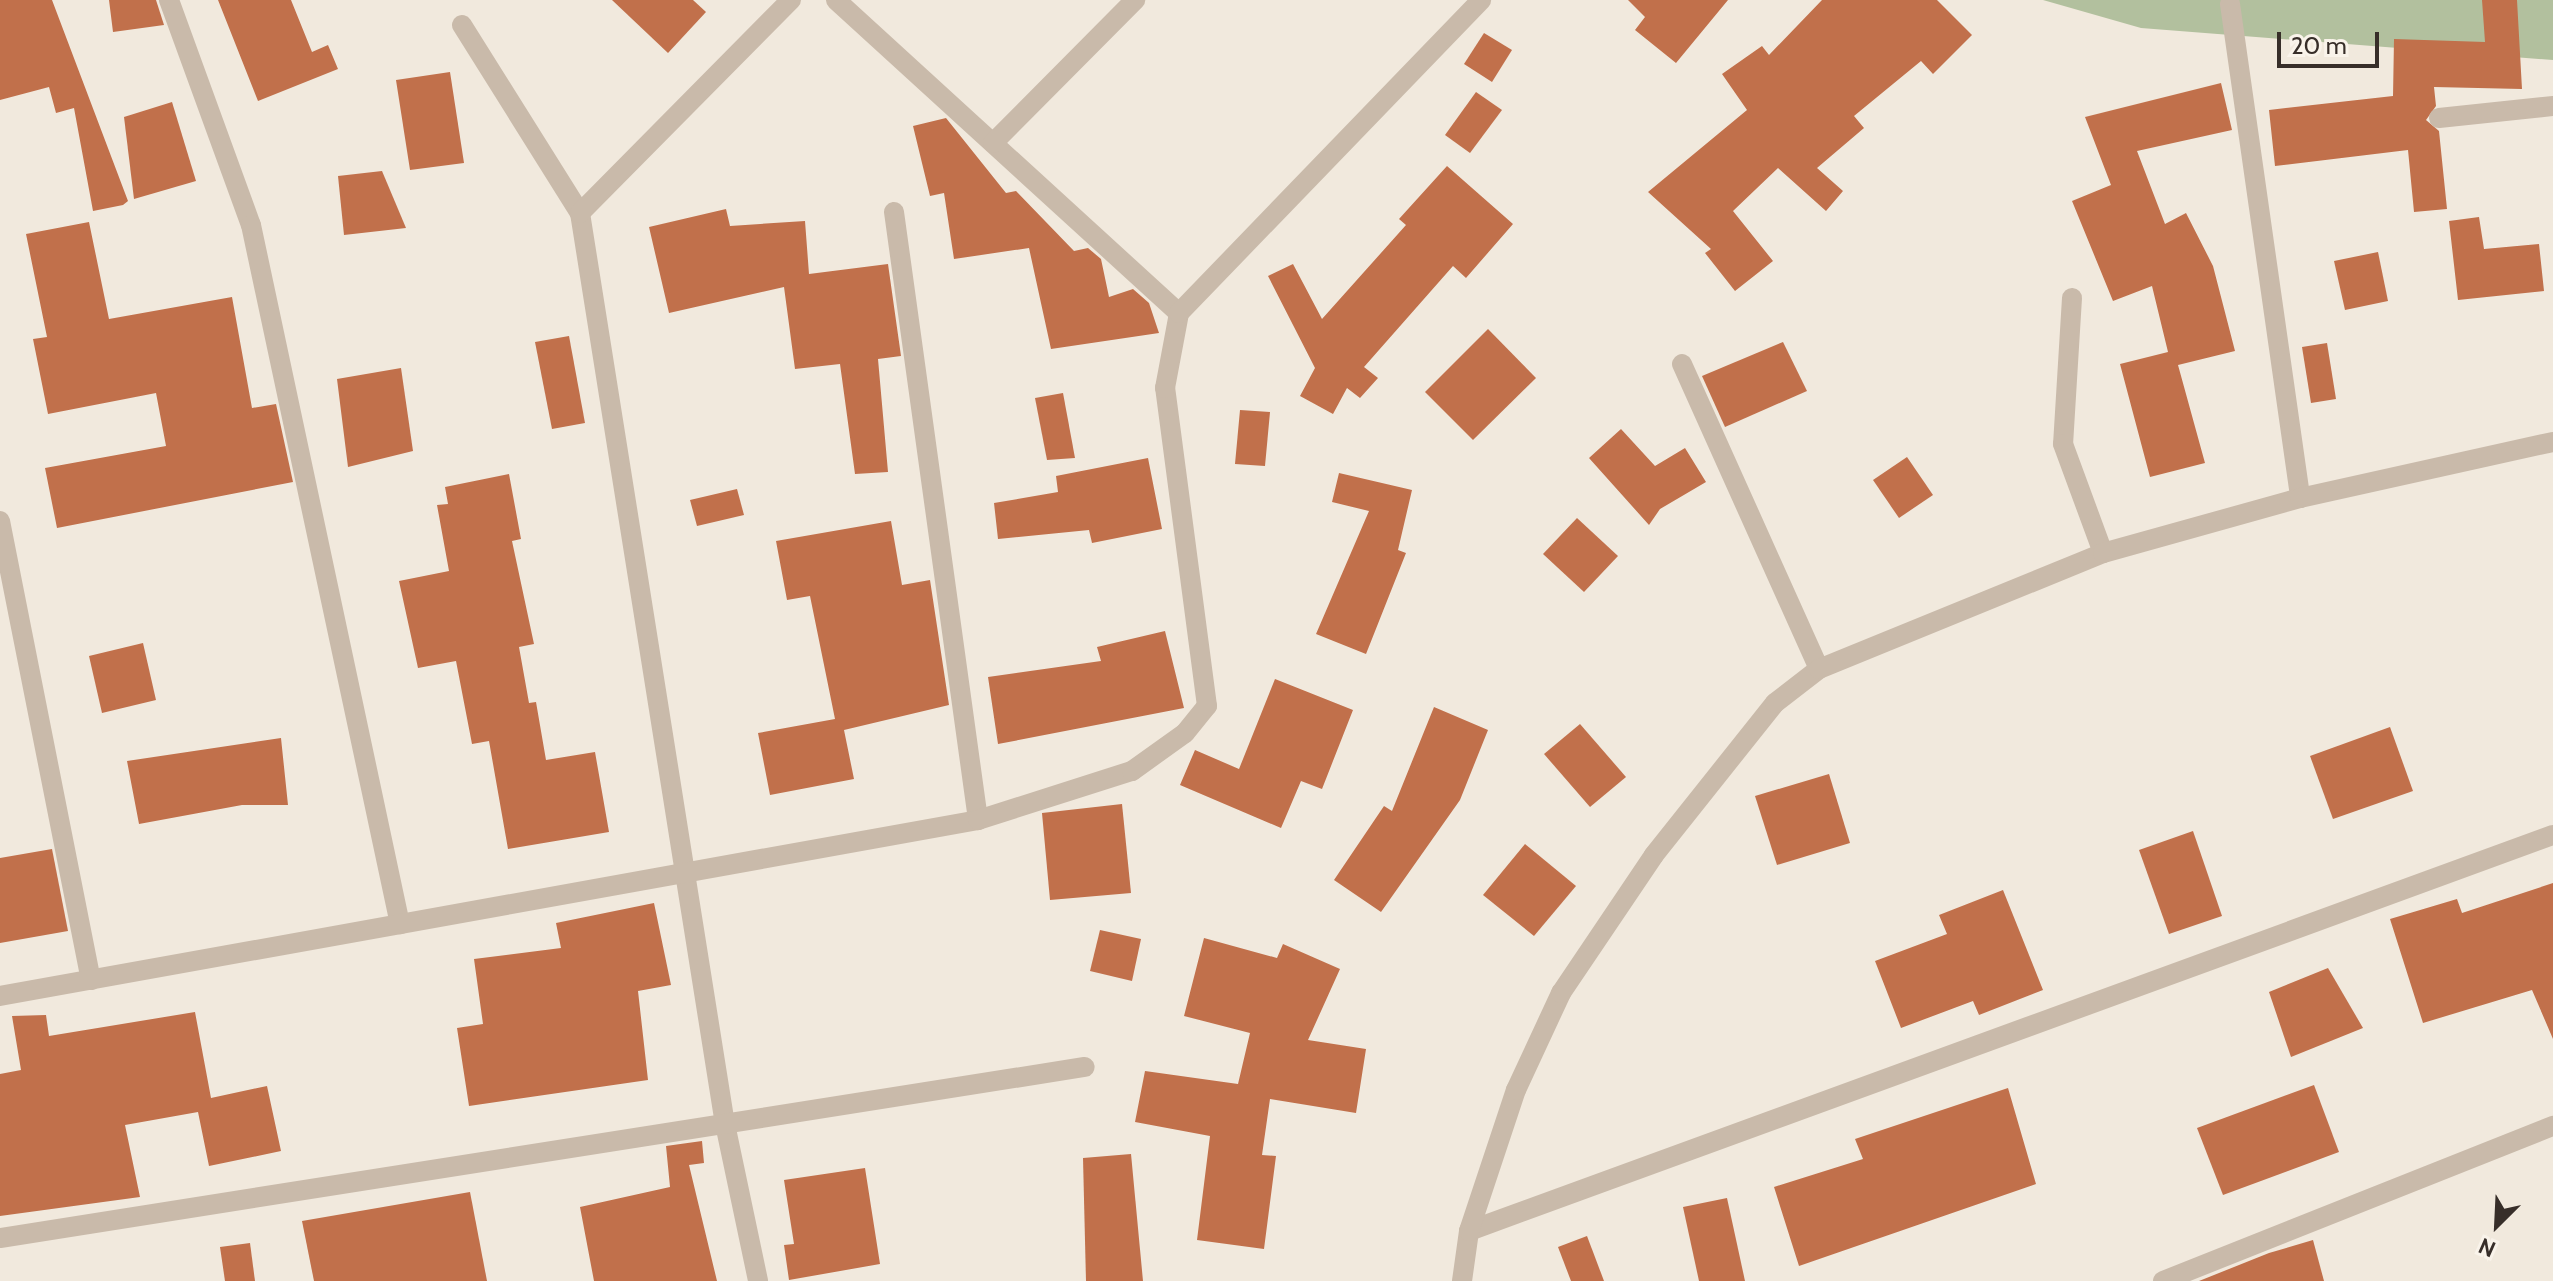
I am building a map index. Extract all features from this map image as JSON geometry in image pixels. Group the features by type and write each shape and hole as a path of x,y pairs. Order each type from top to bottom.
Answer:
{"street":[{"path":"169,0 251,225 400,924"},
{"path":"580,213 791,0"},
{"path":"836,0 1179,313"},
{"path":"993,143 1135,0"},
{"path":"0,996 978,820 1132,771 1185,733 1207,706 1165,388 1179,313 1481,0"},
{"path":"2230,4 2300,498"},
{"path":"462,25 580,213 725,1124 758,1281"},
{"path":"2439,118 2553,106"},
{"path":"894,212 978,820"},
{"path":"2072,298 2063,444 2103,553"},
{"path":"1682,364 1819,669"},
{"path":"1462,1281 1469,1231 1516,1090 1561,993 1732,750 1819,669 2103,553 2300,498 2553,442"},
{"path":"0,521 91,980"},
{"path":"1469,1231 2553,835"},
{"path":"0,1238 1085,1067"},
{"path":"2163,1281 2553,1126"}],"green space":[{"path":"2043,0 2553,0 2553,60 2141,28"}],"building":[{"path":"0,0 52,0 128,201 123,205 93,211 74,108 56,113 49,87 0,100"},
{"path":"109,0 156,0 164,25 113,32"},
{"path":"218,0 291,0 312,52 328,45 338,69 258,101"},
{"path":"612,0 693,0 706,12 668,53"},
{"path":"1628,0 1728,0 1676,63 1635,30 1645,17"},
{"path":"1822,0 1937,0 1972,35 1933,74 1921,61 1854,116 1864,128 1817,168 1843,191 1826,211 1778,168 1733,211 1773,261 1735,291 1705,253 1711,249 1648,192 1747,110 1722,74 1762,46 1769,55"},
{"path":"2482,0 2517,0 2522,89 2434,87 2436,106 2426,120 2439,131 2447,209 2414,212 2408,150 2275,166 2269,110 2393,96 2394,39 2485,42"},
{"path":"1484,33 1512,50 1492,82 1464,64"},
{"path":"450,72 464,163 410,170 396,80"},
{"path":"2221,83 2232,130 2137,151 2165,224 2186,213 2213,266 2235,351 2178,365 2205,463 2150,477 2120,364 2168,352 2152,286 2113,301 2072,201 2111,185 2085,117"},
{"path":"1476,92 1502,110 1470,153 1445,135"},
{"path":"172,102 196,181 134,199 124,117"},
{"path":"946,118 1006,193 1016,191 1074,251 1088,248 1101,259 1109,297 1133,289 1149,303 1159,333 1051,349 1029,248 954,259 944,193 930,196 913,126"},
{"path":"1447,166 1513,224 1466,278 1453,266 1364,367 1378,378 1360,398 1347,388 1333,414 1300,396 1315,368 1268,276 1293,264 1322,319 1406,225 1399,219"},
{"path":"382,171 406,228 344,235 338,176"},
{"path":"726,209 730,226 805,221 809,274 888,264 901,356 878,359 888,472 855,474 840,364 795,369 784,287 669,313 649,227"},
{"path":"2479,217 2484,249 2539,244 2544,291 2458,300 2449,221"},
{"path":"89,222 109,319 232,297 252,408 276,404 293,482 57,528 45,468 166,446 156,393 48,414 33,339 47,337 26,234"},
{"path":"2378,252 2388,301 2345,310 2334,261"},
{"path":"1488,329 1536,378 1473,440 1425,392"},
{"path":"569,336 585,423 552,429 535,342"},
{"path":"1783,342 1807,391 1725,427 1702,376"},
{"path":"2327,343 2336,399 2311,403 2302,347"},
{"path":"401,368 413,451 348,467 337,379"},
{"path":"1063,393 1075,458 1047,460 1035,398"},
{"path":"1240,410 1270,412 1265,466 1235,464"},
{"path":"1621,429 1655,466 1685,448 1706,482 1660,509 1649,525 1589,458"},
{"path":"1907,457 1933,495 1899,518 1873,480"},
{"path":"1148,458 1162,529 1092,543 1089,530 998,539 994,503 1058,492 1056,476"},
{"path":"1339,473 1412,490 1398,550 1406,553 1366,654 1316,634 1369,511 1332,502"},
{"path":"509,474 521,539 512,541 534,644 519,647 529,703 536,702 546,760 595,752 609,832 508,849 489,741 472,744 456,661 418,668 399,581 449,571 437,505 448,504 445,487"},
{"path":"737,489 744,515 697,526 690,500"},
{"path":"1577,518 1618,556 1584,592 1543,554"},
{"path":"891,521 902,585 930,580 949,705 844,730 854,779 770,795 758,733 835,719 810,596 787,600 776,541"},
{"path":"1165,631 1184,708 998,744 988,677 1101,661 1097,647"},
{"path":"143,643 156,700 102,713 89,656"},
{"path":"1275,679 1353,710 1322,789 1301,781 1281,828 1180,785 1195,750 1239,769"},
{"path":"1434,707 1488,730 1460,800 1381,912 1334,880 1384,806 1392,811"},
{"path":"1580,724 1626,777 1590,807 1544,754"},
{"path":"2390,727 2413,791 2333,819 2310,756"},
{"path":"281,738 288,805 242,805 139,824 127,761"},
{"path":"1829,774 1850,843 1777,865 1755,796"},
{"path":"1122,804 1131,893 1050,900 1042,813"},
{"path":"2193,831 2222,916 2169,934 2139,850"},
{"path":"1525,844 1576,886 1534,936 1483,895"},
{"path":"52,849 68,931 0,943 0,858"},
{"path":"2553,883 2553,1039 2532,990 2423,1023 2390,919 2457,899 2462,913"},
{"path":"2003,890 2043,990 1979,1015 1973,1001 1901,1028 1875,961 1947,934 1939,915"},
{"path":"654,903 671,985 638,991 648,1080 469,1106 457,1028 483,1024 474,959 561,948 556,923"},
{"path":"1100,930 1141,939 1132,981 1090,971"},
{"path":"1204,938 1277,958 1283,944 1340,969 1308,1040 1366,1049 1356,1113 1270,1099 1262,1155 1276,1156 1264,1249 1197,1240 1210,1136 1135,1122 1145,1071 1238,1084 1250,1033 1184,1016"},
{"path":"2328,968 2363,1028 2291,1057 2269,992"},
{"path":"195,1012 211,1098 267,1086 281,1151 209,1166 198,1112 125,1125 140,1197 0,1216 0,1074 21,1070 12,1016 46,1015 49,1036"},
{"path":"2314,1085 2339,1152 2223,1195 2197,1128"},
{"path":"2008,1088 2036,1184 1799,1266 1774,1187 1863,1159 1855,1139"},
{"path":"702,1141 704,1163 689,1165 717,1281 594,1281 580,1207 670,1187 666,1146"},
{"path":"1131,1154 1143,1281 1086,1281 1083,1158"},
{"path":"865,1168 880,1264 789,1280 784,1245 794,1244 784,1180"},
{"path":"470,1192 487,1281 314,1281 302,1221"},
{"path":"1727,1198 1745,1281 1699,1281 1683,1207"},
{"path":"1587,1236 1604,1281 1571,1281 1558,1247"},
{"path":"2313,1240 2324,1281 2199,1281 2269,1253"},
{"path":"250,1243 255,1281 225,1281 220,1247"}]}
